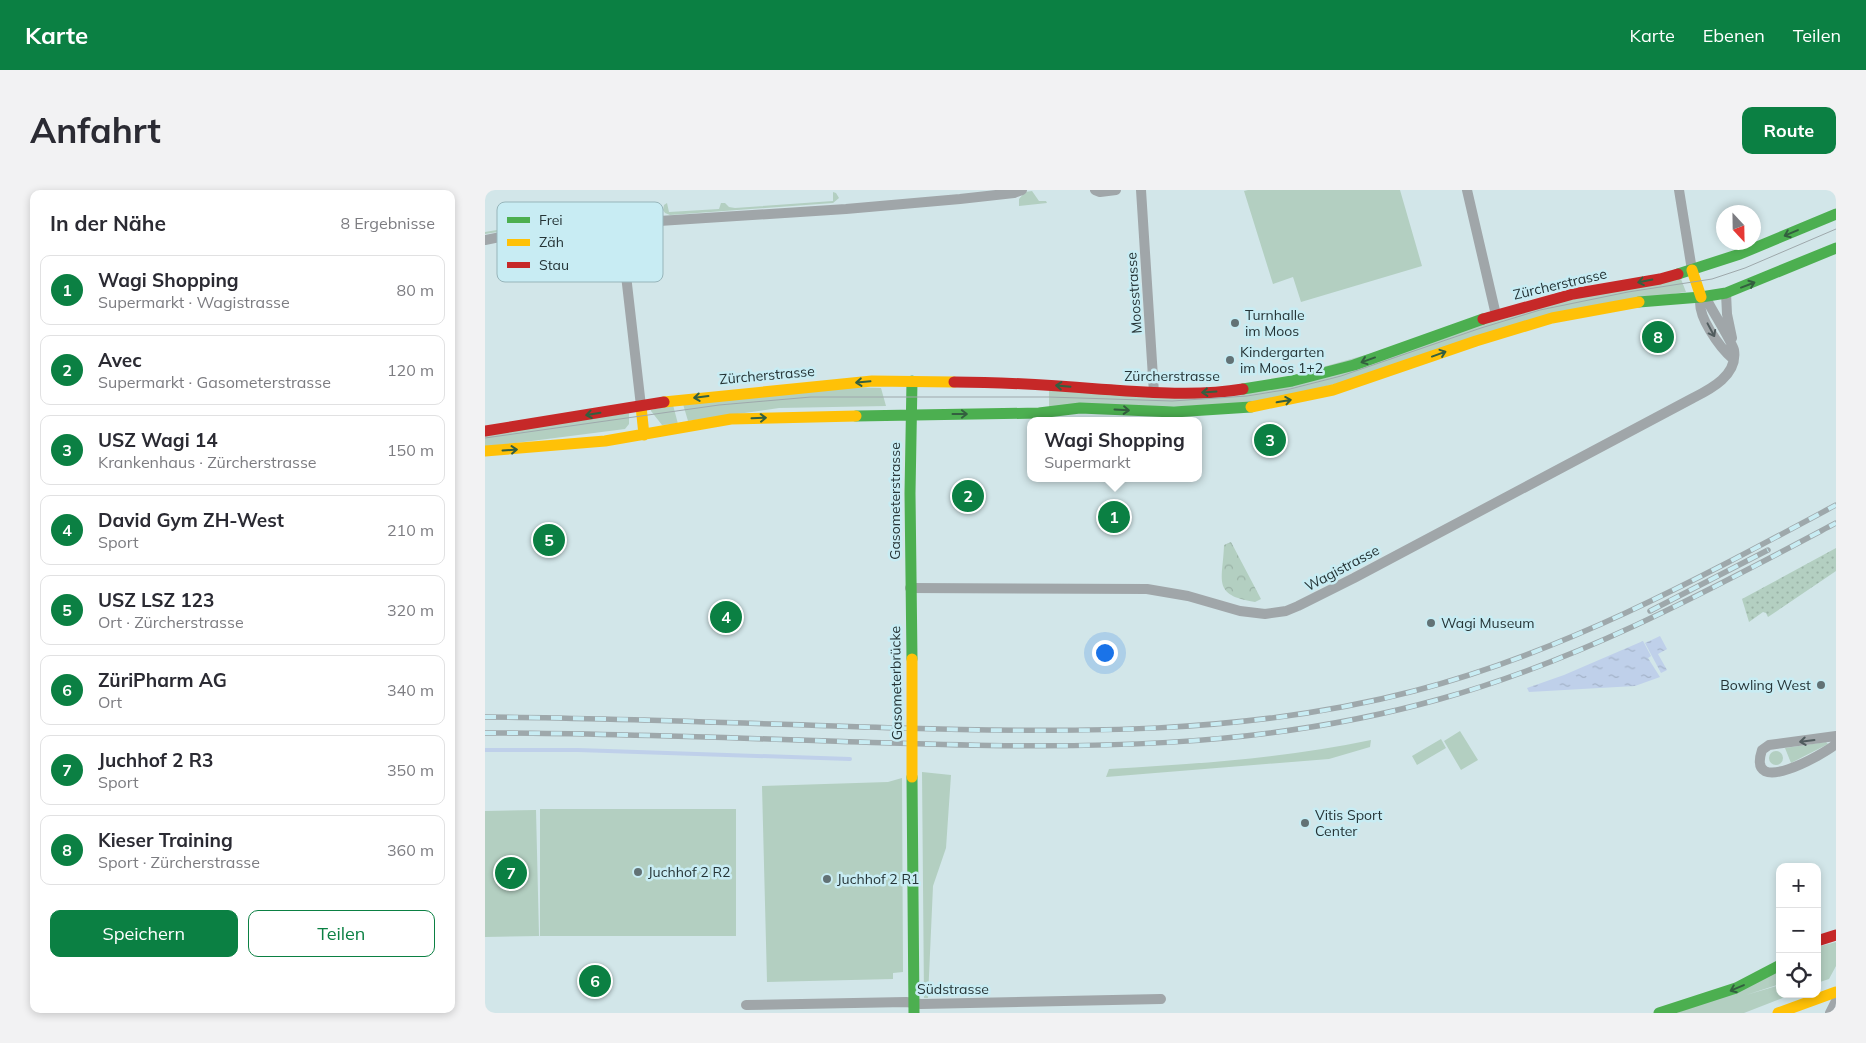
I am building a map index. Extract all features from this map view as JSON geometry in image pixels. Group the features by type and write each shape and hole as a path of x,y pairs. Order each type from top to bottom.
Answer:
{"main road":[{"name":"Zürcherstrasse","path":"485,431 702,397 872,381 1006,382 1154,394 1207,393 1292,382 1354,365 1497,315 1573,294 1660,279 1692,270 1740,254 1836,214"},
{"path":"485,451 555,447 644,435 695,424 731,419 1039,413 1080,408 1174,412 1253,407 1333,390 1475,341 1552,318 1629,303 1726,293 1836,248"},
{"path":"1692,270 1701,297"},
{"name":"Gasometerstrasse","path":"910,588 912,381"},
{"path":"641,406 644,435"},
{"name":"Gasometerbrücke","path":"910,588 914,1008"},
{"path":"1821,940 1836,935"},
{"path":"1659,1013 1736,988 1776,967"},
{"path":"1778,1013 1836,992"}],"street":[{"path":"663,220 846,209 969,198 1014,193 1022,190"},
{"path":"1095,190 1100,192 1116,190"},
{"name":"Moosstrasse","path":"1141,190 1154,394"},
{"path":"1467,190 1497,315"},
{"path":"1679,190 1692,270"},
{"path":"627,282 641,406"},
{"path":"1726,293 1727,319 1734,354"},
{"path":"1701,297 1708,302 1734,354"},
{"name":"Wagistrasse","path":"910,588 1139,589 1188,596 1254,614 1286,610 1323,595 1704,392 1726,376 1732,366 1734,354"},
{"path":"1836,736 1769,746 1762,750 1760,761 1765,771 1771,773 1780,772 1799,765 1836,744"},
{"name":"Südstrasse","path":"746,1005 914,1008 1161,999"},
{"path":"1830,1013 1836,1001"}],"green space":[{"path":"1400,190 1422,266 1301,302 1293,277 1273,284 1244,191"},
{"path":"1032,191 1039,201 1046,201 1047,203 1019,206 1019,199 1025,192"},
{"path":"833,192 839,198 833,203 670,215 663,210 664,205 667,203 669,212 719,209 721,203 735,208 833,201"},
{"path":"497,230 497,232 485,234 485,232"},
{"path":"1681,279 1686,292 1631,300 1376,374 1253,404 1049,410 1049,388 1219,396 1547,304"},
{"path":"843,387 881,388 886,406 779,408 688,421 683,404"},
{"path":"673,405 678,424 662,425 651,410"},
{"path":"629,413 629,424 625,429 485,447 485,434"},
{"path":"1231,542 1261,599 1255,602 1231,595 1223,584 1224,545"},
{"path":"1836,548 1836,571 1768,617 1763,612 1749,622 1742,599"},
{"path":"1460,731 1478,760 1461,770 1444,741"},
{"path":"1441,739 1446,748 1417,765 1412,756"},
{"path":"1371,740 1370,747 1329,759 1106,777 1109,769 1273,756"},
{"path":"1826,742 1828,744 1791,763 1785,748"},
{"path":"1773,751 1779,751 1783,758 1779,765 1773,765 1769,761 1769,755"},
{"path":"922,772 951,775 946,848 933,886 928,998 924,998"},
{"name":"Juchhof 2 R1","path":"902,778 903,972 893,973 893,979 767,982 762,786 888,782"},
{"name":"Juchhof 2 R2","path":"540,809 736,809 736,936 540,936"},
{"path":"536,810 539,936 485,937 485,811"},
{"path":"1836,942 1836,966 1829,979 1821,982 1821,953 1821,946"},
{"path":"1776,972 1776,985 1746,995 1776,986 1776,998 1783,998 1744,1013 1677,1013"}],"water":[{"path":"1660,636 1667,649 1658,654 1667,670 1661,673 1645,643"},
{"path":"1643,641 1651,656 1648,658 1660,677 1635,686 1529,692 1527,688 1564,675"}],"waterway":[{"path":"485,750 578,750 850,759"}],"tram line":[{"path":"485,438 719,405 811,397 1049,397 1172,401 1247,396 1290,389 1341,376 1540,310 1628,292 1712,279 1745,268 1836,229"}],"railway":[{"path":"485,717 1028,731 1158,728 1287,716 1414,691 1470,675 1524,656 1630,611 1682,586 1836,505"},
{"path":"485,733 637,735 1031,746 1168,742 1236,737 1304,728 1372,716 1440,699 1543,665 1643,622 1740,574 1836,523"},
{"path":"1650,611 1768,550"}],"traffic: fast":[{"path":"1678,274 1740,254 1836,214"},
{"path":"1639,302 1726,293 1836,248"},
{"path":"1243,389 1292,381 1354,365 1483,319"},
{"path":"912,381 910,493 912,659"},
{"path":"856,416 1039,413 1080,408 1174,412 1251,407"},
{"path":"912,777 914,1013"},
{"path":"1659,1013 1736,988 1776,967"}],"traffic: slow":[{"path":"1692,270 1701,297"},
{"path":"1251,407 1333,390 1476,341 1552,318 1639,302"},
{"path":"664,402 872,381 954,382"},
{"path":"641,406 644,435"},
{"path":"485,451 605,441 731,419 856,416"},
{"path":"912,659 912,777"},
{"path":"1778,1013 1836,992"}],"traffic: jam":[{"path":"1483,319 1573,294 1660,279 1678,274"},
{"path":"954,382 1026,384 1171,393 1207,393 1243,389"},
{"path":"485,431 664,402"},
{"path":"1821,940 1836,935"}],"place":[{"name":"Turnhalle im Moos","path":"1235,323"},
{"name":"Kieser Training","path":"1658,337"},
{"name":"Kindergarten im Moos 1+2","path":"1230,360"},
{"name":"USZ Wagi 14","path":"1270,440"},
{"name":"Avec","path":"968,496"},
{"name":"Wagi Shopping","path":"1114,517"},
{"name":"USZ LSZ 123","path":"549,540"},
{"name":"David Gym ZH-West","path":"726,617"},
{"name":"Wagi Museum","path":"1431,623"},
{"name":"Bowling West","path":"1821,685"},
{"name":"Vitis Sport Center","path":"1305,823"},
{"name":"Juchhof 2 R2","path":"638,872"},
{"name":"Juchhof 2 R3","path":"511,873"},
{"name":"Juchhof 2 R1","path":"827,879"},
{"name":"ZüriPharm AG","path":"595,981"}]}
